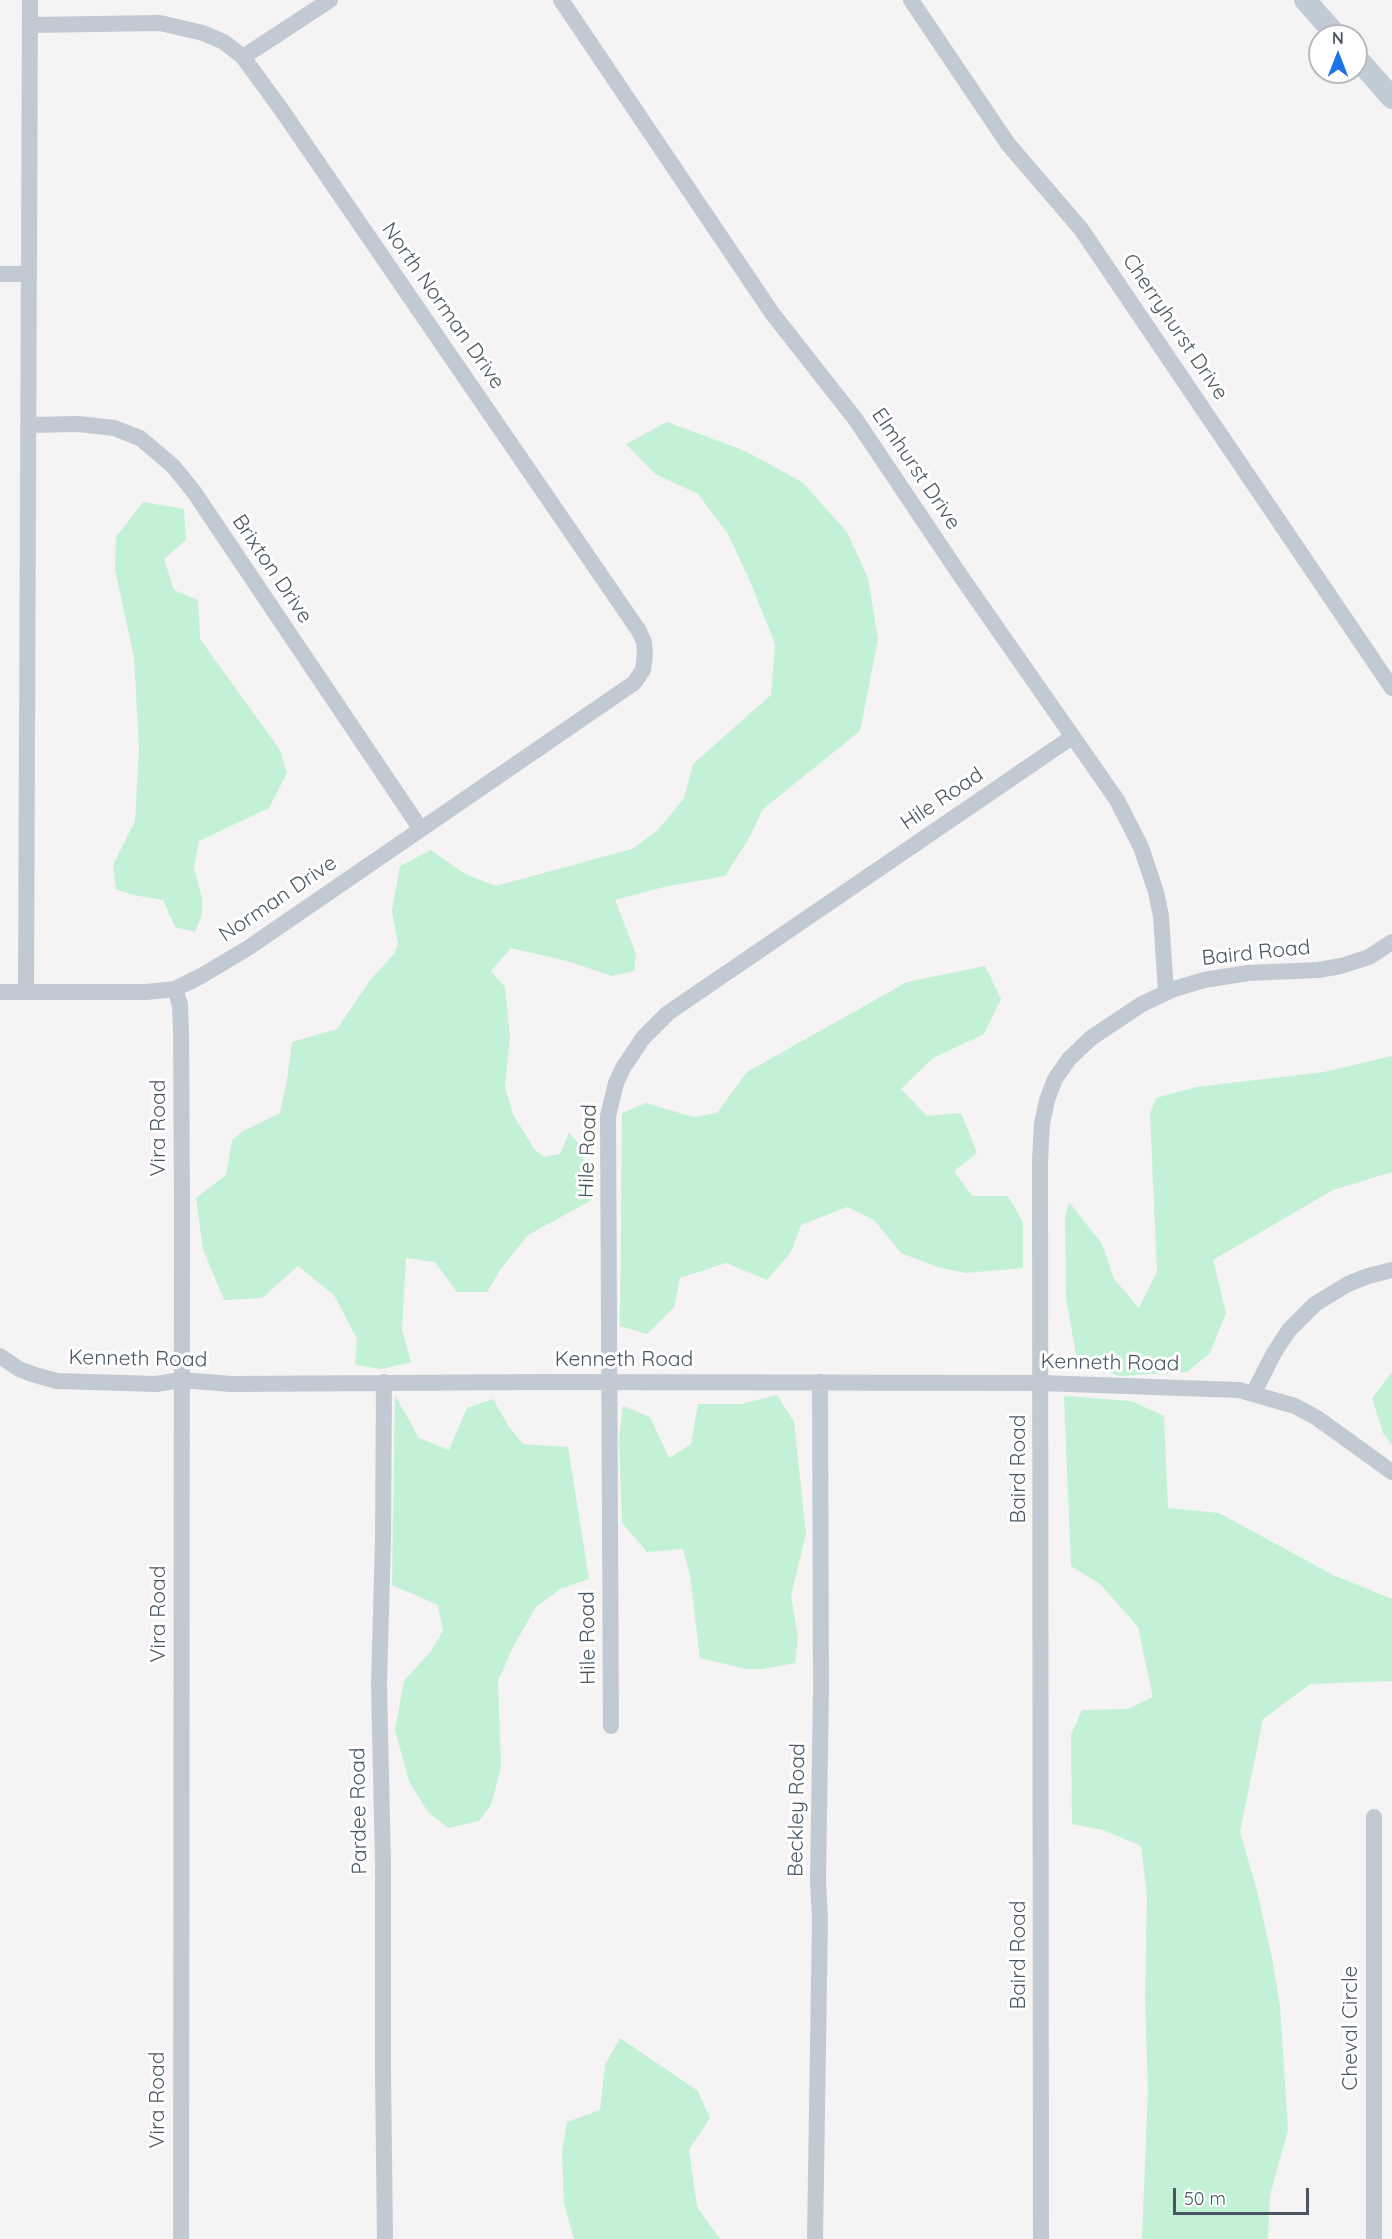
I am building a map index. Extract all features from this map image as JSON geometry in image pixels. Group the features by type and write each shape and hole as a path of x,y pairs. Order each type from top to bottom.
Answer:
{"main road":[{"path":"1305,0 1326,24"},
{"path":"1368,71 1392,98"}],"street":[{"path":"26,992 30,0"},
{"path":"243,57 330,0"},
{"name":"Elmhurst Drive","path":"561,0 772,314 856,420 1072,738 1117,800 1141,847 1161,916 1166,992"},
{"name":"Cherryhurst Drive","path":"911,0 1008,144 1080,229 1392,688"},
{"name":"North Norman Drive","path":"30,25 160,23 203,33 224,42 243,57 504,434 639,631 644,642 643,670 634,683 549,742"},
{"path":"0,274 29,274"},
{"name":"Brixton Drive","path":"28,425 79,424 114,428 140,438 173,466 194,492 420,828"},
{"name":"Hile Road","path":"611,1725 608,1116 616,1083 634,1050 668,1013 1072,738"},
{"name":"Norman Drive","path":"0,992 146,992 175,989 248,948 420,828 549,742"},
{"name":"Baird Road","path":"1041,2239 1040,1161 1042,1124 1047,1100 1055,1079 1069,1059 1091,1038 1142,1004 1166,992 1204,980 1248,973 1318,970 1341,966 1369,957 1392,942"},
{"name":"Vira Road","path":"175,989 180,1005 181,1031 181,2239"},
{"path":"1253,1394 1289,1330 1315,1304 1347,1284 1392,1270"},
{"name":"Kenneth Road","path":"0,1356 27,1372 57,1381 156,1384 180,1380 231,1384 384,1382 1041,1383 1239,1390 1295,1406 1317,1418 1392,1472"},
{"name":"Pardee Road","path":"384,1382 379,1683 383,1866 385,2239"},
{"name":"Beckley Road","path":"815,2239 820,1918 818,1881 821,1690 820,1382"},
{"name":"Cheval Circle","path":"1374,1817 1374,2239"}],"green space":[{"path":"667,422 745,451 802,482 847,532 868,578 878,639 860,731 763,809 748,840 725,876 664,887 615,900 636,954 634,971 612,976 567,961 511,948 491,971 505,987 510,1037 505,1087 513,1114 534,1149 544,1157 560,1154 569,1133 580,1145 592,1200 528,1235 500,1270 487,1292 457,1292 435,1262 406,1258 402,1330 411,1362 382,1369 355,1365 357,1339 334,1295 298,1266 262,1298 224,1300 203,1249 196,1198 226,1175 232,1140 243,1131 280,1113 292,1042 337,1029 371,979 394,954 398,944 392,911 400,866 431,850 465,874 496,886 632,849 658,830 684,798 693,764 771,695 775,644 728,534 698,494 655,474 626,444"},
{"path":"143,502 184,509 186,540 164,559 174,590 198,600 200,639 280,750 287,773 269,808 199,841 194,867 202,898 202,915 195,932 175,927 163,900 133,895 116,889 113,865 135,821 139,750 134,657 115,570 116,537"},
{"path":"985,966 1001,999 984,1034 933,1058 901,1089 927,1116 961,1113 977,1153 954,1171 972,1196 1008,1196 1023,1222 1023,1268 965,1273 938,1267 901,1253 874,1220 847,1207 801,1225 791,1252 767,1280 726,1263 680,1278 674,1307 647,1334 620,1326 622,1113 646,1103 693,1117 717,1113 747,1072 907,982"},
{"path":"1392,1056 1392,1172 1333,1190 1213,1260 1226,1313 1210,1353 1187,1372 1119,1376 1077,1360 1066,1298 1065,1218 1069,1202 1102,1244 1114,1279 1139,1308 1157,1272 1150,1114 1156,1098 1196,1087 1324,1072"},
{"path":"1392,1372 1392,1445 1383,1433 1372,1398"},
{"path":"395,1395 419,1438 449,1450 467,1408 493,1399 509,1427 523,1444 568,1447 589,1579 560,1589 535,1608 512,1649 498,1681 501,1767 491,1805 479,1821 448,1828 428,1812 409,1781 395,1730 404,1681 431,1651 443,1631 438,1605 392,1585"},
{"path":"777,1395 794,1422 806,1534 791,1595 798,1638 795,1663 763,1669 746,1669 700,1658 690,1575 683,1549 647,1552 622,1523 619,1439 623,1406 650,1417 669,1458 691,1444 698,1404 741,1404"},
{"path":"1064,1396 1131,1401 1164,1416 1168,1508 1219,1513 1333,1575 1392,1599 1392,1681 1310,1684 1263,1719 1240,1832 1256,1887 1280,2006 1288,2130 1270,2195 1268,2239 1142,2239 1148,2089 1145,1999 1147,1896 1141,1846 1103,1830 1072,1824 1071,1735 1082,1710 1128,1709 1153,1697 1138,1627 1100,1584 1071,1566"},
{"path":"620,2038 698,2091 710,2118 689,2150 697,2207 720,2239 574,2239 564,2204 562,2152 567,2122 600,2110 605,2065"}]}
